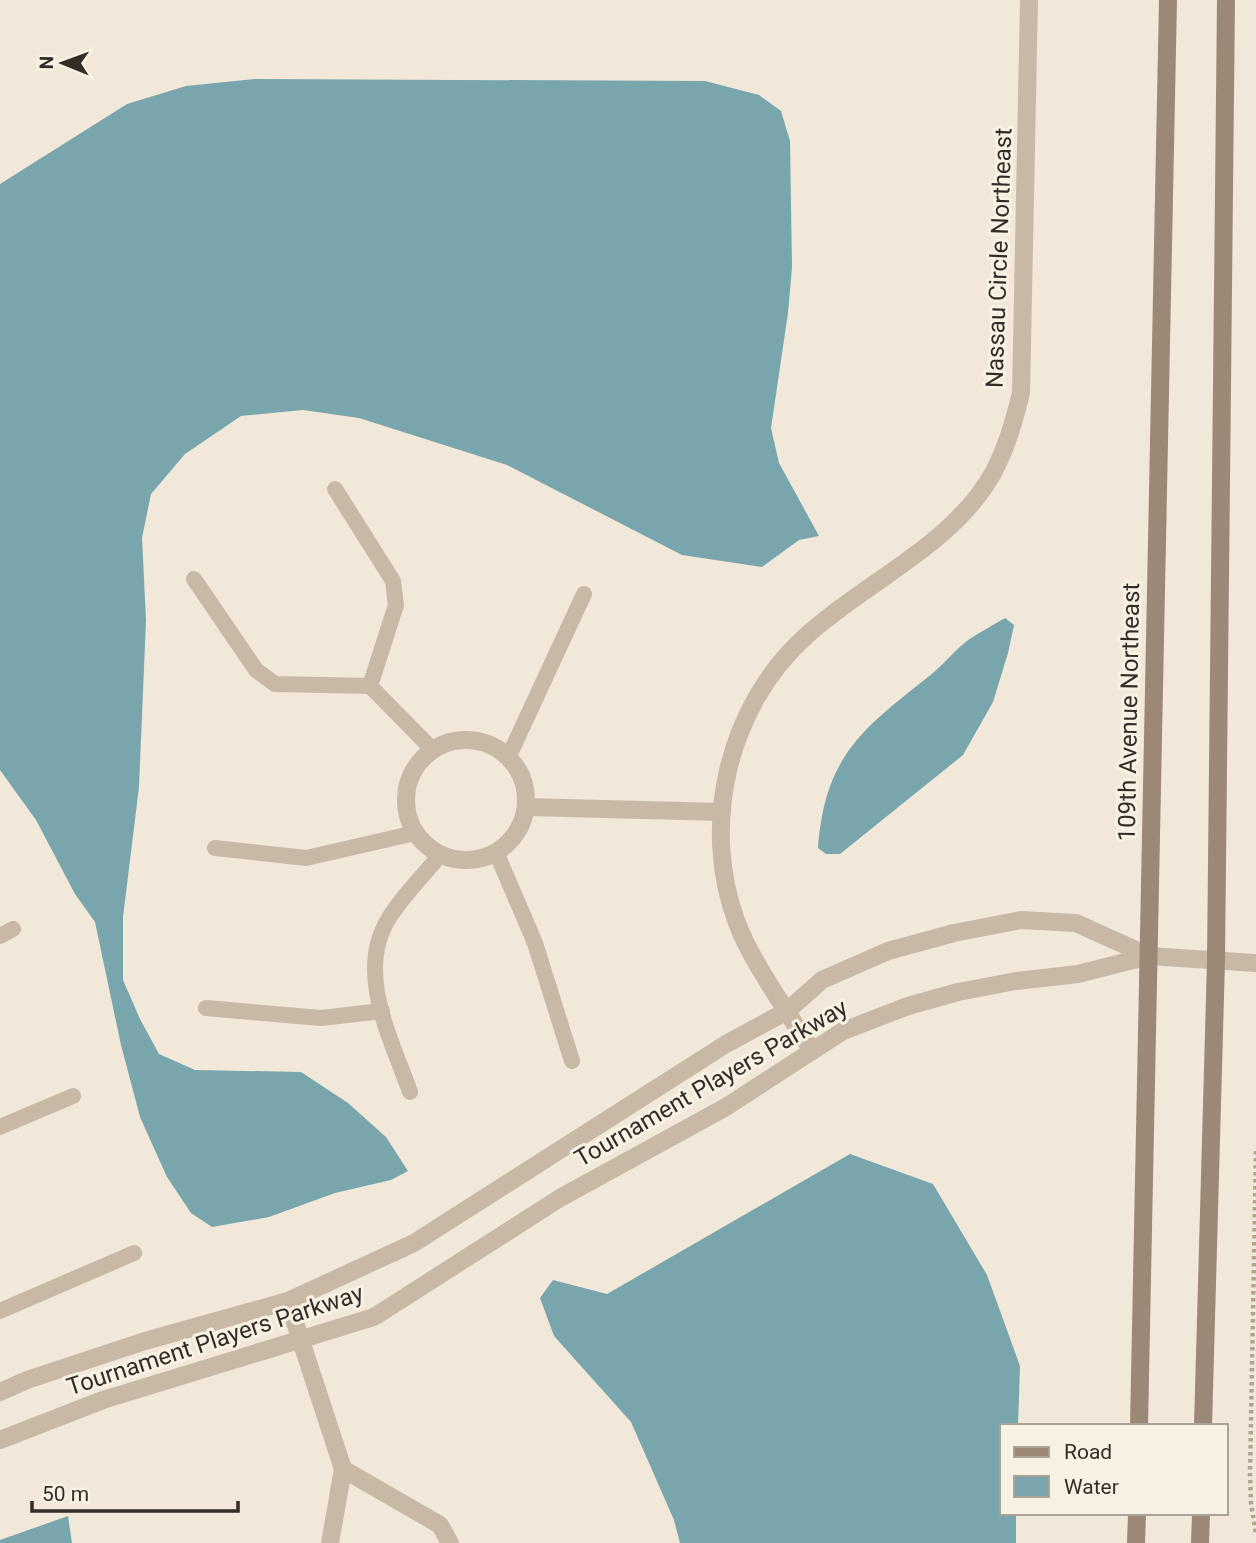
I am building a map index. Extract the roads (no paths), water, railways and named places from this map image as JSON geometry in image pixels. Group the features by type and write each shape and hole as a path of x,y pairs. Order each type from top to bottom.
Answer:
{"main road":[{"name":"109th Avenue Northeast","path":"1139,1424 1168,0"},
{"path":"1203,1424 1216,961 1226,0"},
{"path":"1136,1543 1137,1515"},
{"path":"1200,1543 1201,1515"}],"street":[{"name":"Nassau Circle Northeast","path":"812,1051 737,925 725,887 720,853 727,768 745,716 770,675 806,636 927,545 963,512 992,475 1010,435 1021,393 1029,0"},
{"path":"456,739 484,741 509,757 521,773 526,807 513,838 496,852 474,860 455,860 432,851 415,833 406,811 408,781 432,748 456,739"},
{"path":"526,807 722,812"},
{"name":"Tournament Players Parkway","path":"0,1392 27,1380 145,1341 288,1301 414,1243 726,1044 787,1011 822,980 888,951 954,933 1021,920 1076,923 1149,956"},
{"path":"1149,956 1256,963"},
{"name":"Tournament Players Parkway","path":"2,1433 374,1317 561,1198 726,1107 843,1031 908,1006 958,992 1016,981 1078,974 1149,956"},
{"path":"288,1301 343,1469 330,1543"},
{"path":"343,1469 440,1525 450,1543"}],"lane":[{"path":"335,489 393,581 396,605 370,686"},
{"path":"194,579 256,670 275,684 370,686 432,748"},
{"path":"509,757 584,594"},
{"path":"215,848 306,858 415,833"},
{"path":"496,852 535,943 572,1060"},
{"path":"410,1092 382,1011 374,976 377,944 389,918 440,855"},
{"path":"206,1007 321,1018 382,1011"},
{"path":"0,1127 73,1096"},
{"path":"0,1311 134,1253"}],"water":[{"path":"255,79 705,81 759,95 781,111 790,141 792,267 771,428 779,463 819,536 799,540 762,567 682,555 507,465 359,418 303,410 241,416 185,454 151,494 142,538 146,620 139,787 123,917 123,980 159,1054 195,1070 301,1072 348,1103 386,1137 408,1171 391,1180 335,1193 269,1217 212,1227 191,1213 167,1177 140,1117 121,1045 95,922 75,894 36,820 0,770 0,184 127,104 186,86"},
{"path":"1005,618 1014,625 993,702 963,755 840,854 826,854 818,848 829,789 852,746 887,710 933,673 963,644"},
{"path":"850,1154 933,1184 987,1275 1020,1366 1018,1424 1000,1424 1000,1515 1016,1515 1016,1543 680,1543 674,1520 631,1422 554,1336 540,1298 553,1280 607,1294"},
{"path":"68,1516 72,1543 0,1543 0,1540"}]}
